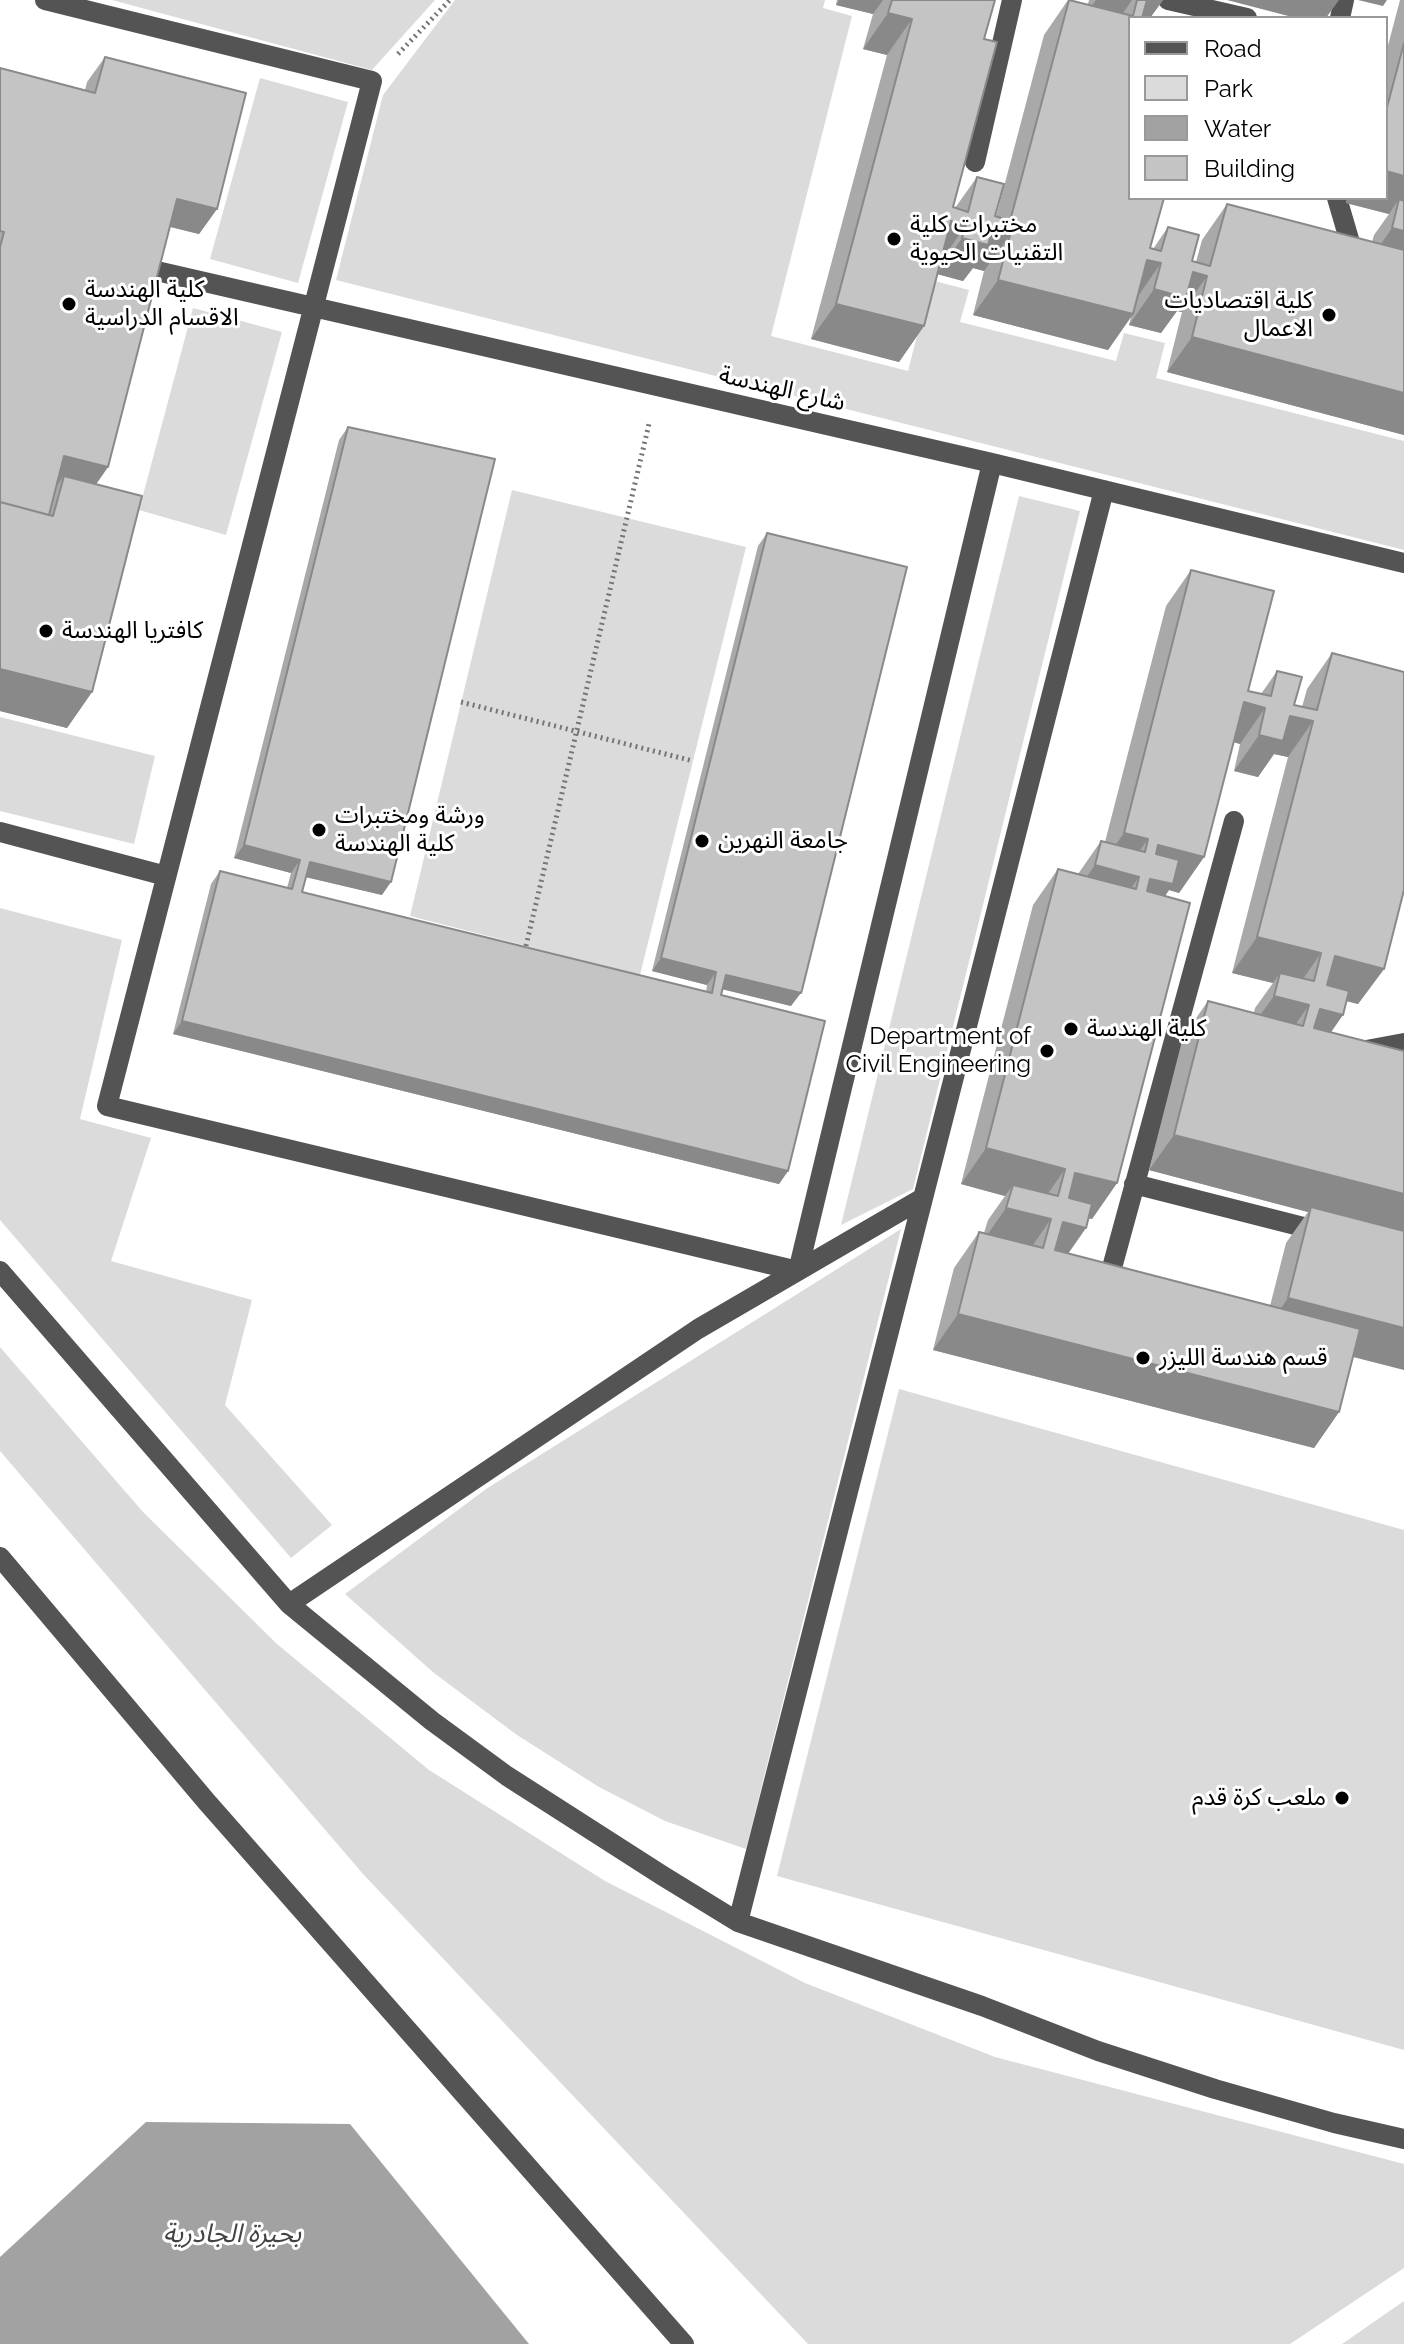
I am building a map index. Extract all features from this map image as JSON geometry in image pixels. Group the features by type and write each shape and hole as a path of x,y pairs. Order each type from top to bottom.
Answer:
{"street":[{"path":"45,0 372,81 107,1106 798,1271"},
{"path":"975,162 1012,0"},
{"path":"1168,0 1238,16"},
{"path":"1338,200 1358,270 1373,275"},
{"name":"شارع الهندسة","path":"148,269 992,463 1404,563"},
{"path":"798,1271 992,463"},
{"path":"738,1922 1104,490"},
{"path":"1113,1264 1134,1184 1186,1023 1234,821"},
{"path":"0,832 166,876"},
{"path":"1337,1055 1404,1043"},
{"path":"1134,1184 1344,1238"},
{"path":"289,1604 698,1329 923,1198"},
{"path":"0,1271 289,1604 432,1721 584,1828 738,1922 982,2006 1098,2051 1334,2123 1404,2139"},
{"path":"0,1557 206,1801 684,2344"}],"path":[{"path":"372,81 450,0"},
{"path":"526,946 657,388"},
{"path":"461,702 693,761"}],"green space":[{"path":"112,0 435,0 372,70"},
{"path":"455,0 825,0 823,8 852,16 771,336 908,371 931,280 969,290 960,322 1116,361 1124,333 1165,343 1156,378 1404,441 1404,550 336,280 383,95"},
{"path":"260,78 348,102 298,283 210,259"},
{"path":"193,308 282,332 226,535 139,510"},
{"path":"512,490 746,547 640,975 410,916"},
{"path":"1019,496 1080,511 913,1189 841,1225"},
{"path":"0,717 155,756 134,844 0,811"},
{"path":"0,908 122,940 80,1119 151,1138 111,1261 252,1300 225,1405 332,1525 291,1558 0,1220"},
{"path":"901,1229 746,1849 665,1821 599,1787 517,1735 434,1673 345,1594 486,1489"},
{"path":"0,1347 143,1512 277,1644 429,1770 605,1881 805,1983 995,2057 1404,2164 1404,2268 1290,2344 808,2344 363,1874 0,1451"},
{"path":"899,1389 1404,1530 1404,2050 777,1876"},
{"path":"1404,2301 1404,2344 1342,2344"}],"water":[{"name":"بحيرة الجادرية","path":"146,2122 350,2124 529,2344 0,2344 0,2257"}],"building":[{"path":"892,0 995,0 984,39 997,42 953,207 968,212 977,177 1004,184 995,216 1010,221 1069,0 1133,16 1128,16 1128,200 1163,200 1150,248 1161,251 1168,227 1199,235 1192,261 1210,266 1227,204 1404,250 1404,393 1192,337 1207,276 1193,272 1186,298 1154,289 1161,263 1147,260 1133,314 998,280 1010,235 992,231 988,245 962,238 966,225 951,221 924,326 836,304 912,19 888,13"},
{"path":"1137,0 1147,0 1143,16 1133,16"},
{"path":"1404,43 1404,176 1388,172 1388,103"},
{"name":"كلية الهندسة الاقسام الدراسية","path":"105,57 246,93 217,209 177,199 108,467 64,456 49,515 0,502 0,247 4,232 0,231 0,68 95,93"},
{"path":"1399,199 1404,201 1404,231 1392,228"},
{"name":"ورشة ومختبرات كلية الهندسة","path":"348,427 495,459 391,882 310,862 302,892 712,993 716,972 661,958 767,533 907,567 801,993 726,975 721,995 825,1021 788,1171 182,1021 220,871 292,889 300,860 244,845"},
{"name":"كافتريا الهندسة","path":"64,476 142,496 92,692 0,669 0,502 53,516"},
{"name":"كلية الهندسة","path":"1191,570 1274,591 1248,691 1271,696 1277,671 1302,677 1294,705 1317,710 1332,653 1404,672 1404,890 1384,969 1335,956 1327,985 1349,991 1343,1015 1320,1009 1314,1028 1404,1051 1404,1194 1174,1135 1208,1001 1303,1026 1309,1005 1274,996 1280,973 1314,981 1321,953 1257,937 1313,721 1290,716 1283,741 1259,735 1265,708 1244,702 1204,857 1158,845 1156,854 1179,860 1173,884 1150,879 1147,891 1190,903 1117,1183 1075,1173 1069,1198 1092,1204 1086,1228 1063,1222 1055,1250 1360,1329 1339,1412 958,1314 979,1232 1043,1248 1051,1219 1006,1208 1013,1185 1058,1196 1065,1169 986,1148 1058,869 1136,889 1139,877 1095,865 1101,841 1145,852 1148,839 1124,833"},
{"path":"1311,1207 1404,1231 1404,1328 1288,1298"}],"place":[{"name":"مختبرات كلية التقنيات الحيوية","path":"894,239"},
{"name":"كلية الهندسة الاقسام الدراسية","path":"69,304"},
{"name":"كلية اقتصاديات الاعمال","path":"1329,315"},
{"name":"كافتريا الهندسة","path":"46,631"},
{"name":"ورشة ومختبرات كلية الهندسة","path":"319,830"},
{"name":"جامعة النهرين","path":"702,841"},
{"name":"كلية الهندسة","path":"1071,1029"},
{"name":"Department of Civil Engineering","path":"1047,1051"},
{"name":"قسم هندسة الليزر","path":"1143,1358"},
{"name":"ملعب كرة قدم","path":"1342,1798"}]}
